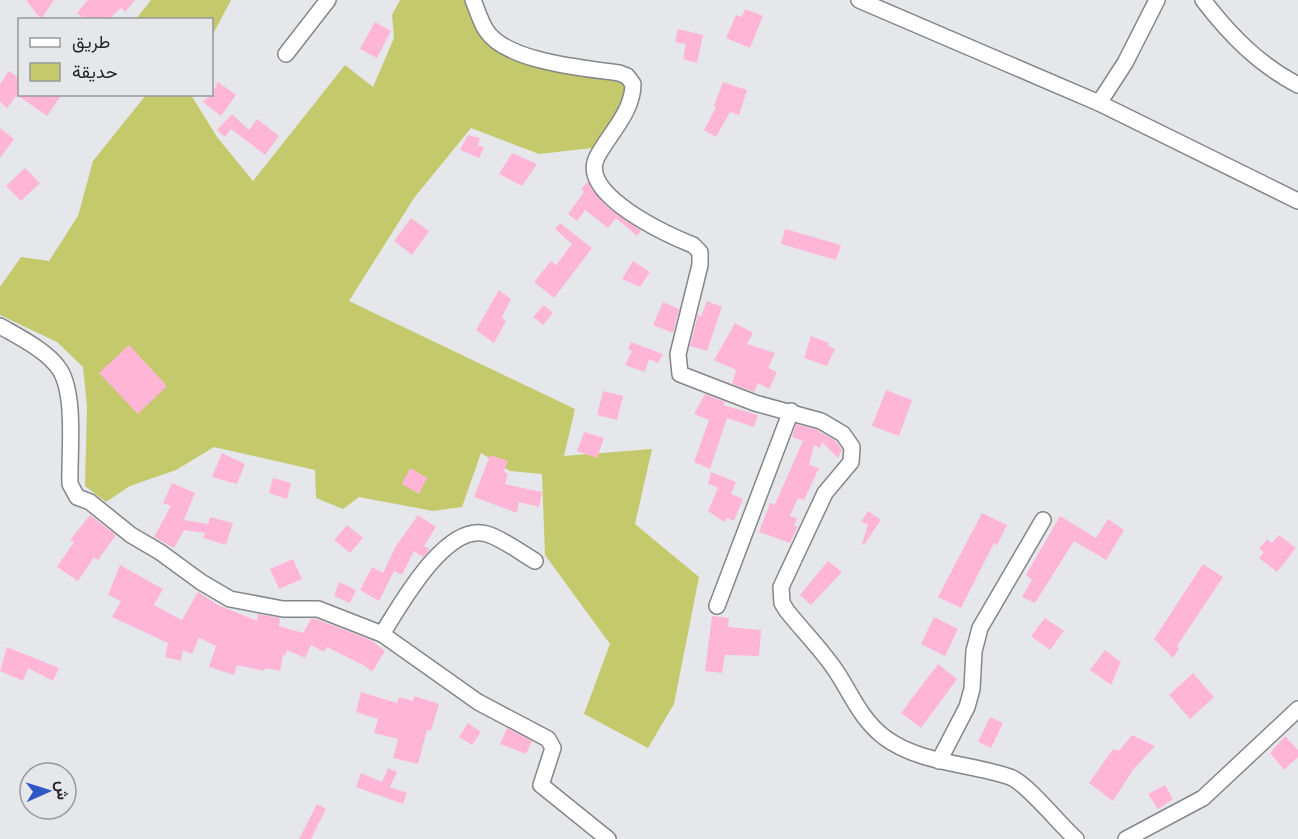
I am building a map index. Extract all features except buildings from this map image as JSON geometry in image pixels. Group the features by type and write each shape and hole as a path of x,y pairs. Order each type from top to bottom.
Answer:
{"street":[{"path":"286,54 328,0"},
{"path":"473,0 486,30 500,44 514,51 563,64 627,76 633,84 633,93 613,133 596,159 594,174 598,185 614,201 693,245 700,252 700,265 678,354 680,374 755,403 821,421 843,434 852,447 853,454 850,462 825,493 781,586 782,603 838,673 849,696 865,718 884,736 900,747 939,761 1012,778 1076,839"},
{"path":"859,0 1099,104 1298,201"},
{"path":"1099,104 1125,63 1156,0"},
{"path":"1203,0 1228,32 1246,50 1298,85"},
{"path":"0,326 46,356 59,368 67,386 70,484 77,497 90,502 106,517 201,582 230,599 282,609 318,609 382,634 477,702 548,739 553,748 541,785 608,839"},
{"path":"717,606 791,411"},
{"path":"939,761 967,707 972,689 974,651 980,628 1042,520"},
{"path":"382,634 422,574 461,536 476,532 487,534 535,561"},
{"path":"1126,839 1203,798 1298,709"}],"green space":[{"path":"151,0 231,0 213,34 213,18 137,18"},
{"path":"400,0 471,0 479,14 514,51 627,76 629,103 619,122 592,148 539,154 471,128 414,198 349,301 575,409 564,456 652,449 635,524 699,577 674,704 648,748 584,714 610,644 545,555 542,474 510,471 481,453 462,507 433,511 359,497 343,509 316,498 315,470 214,447 176,470 130,486 106,502 85,486 87,406 83,367 57,342 0,315 0,287 21,257 49,261 78,216 93,161 145,96 192,96 217,137 253,181 345,65 373,87 394,38 392,15"}]}
